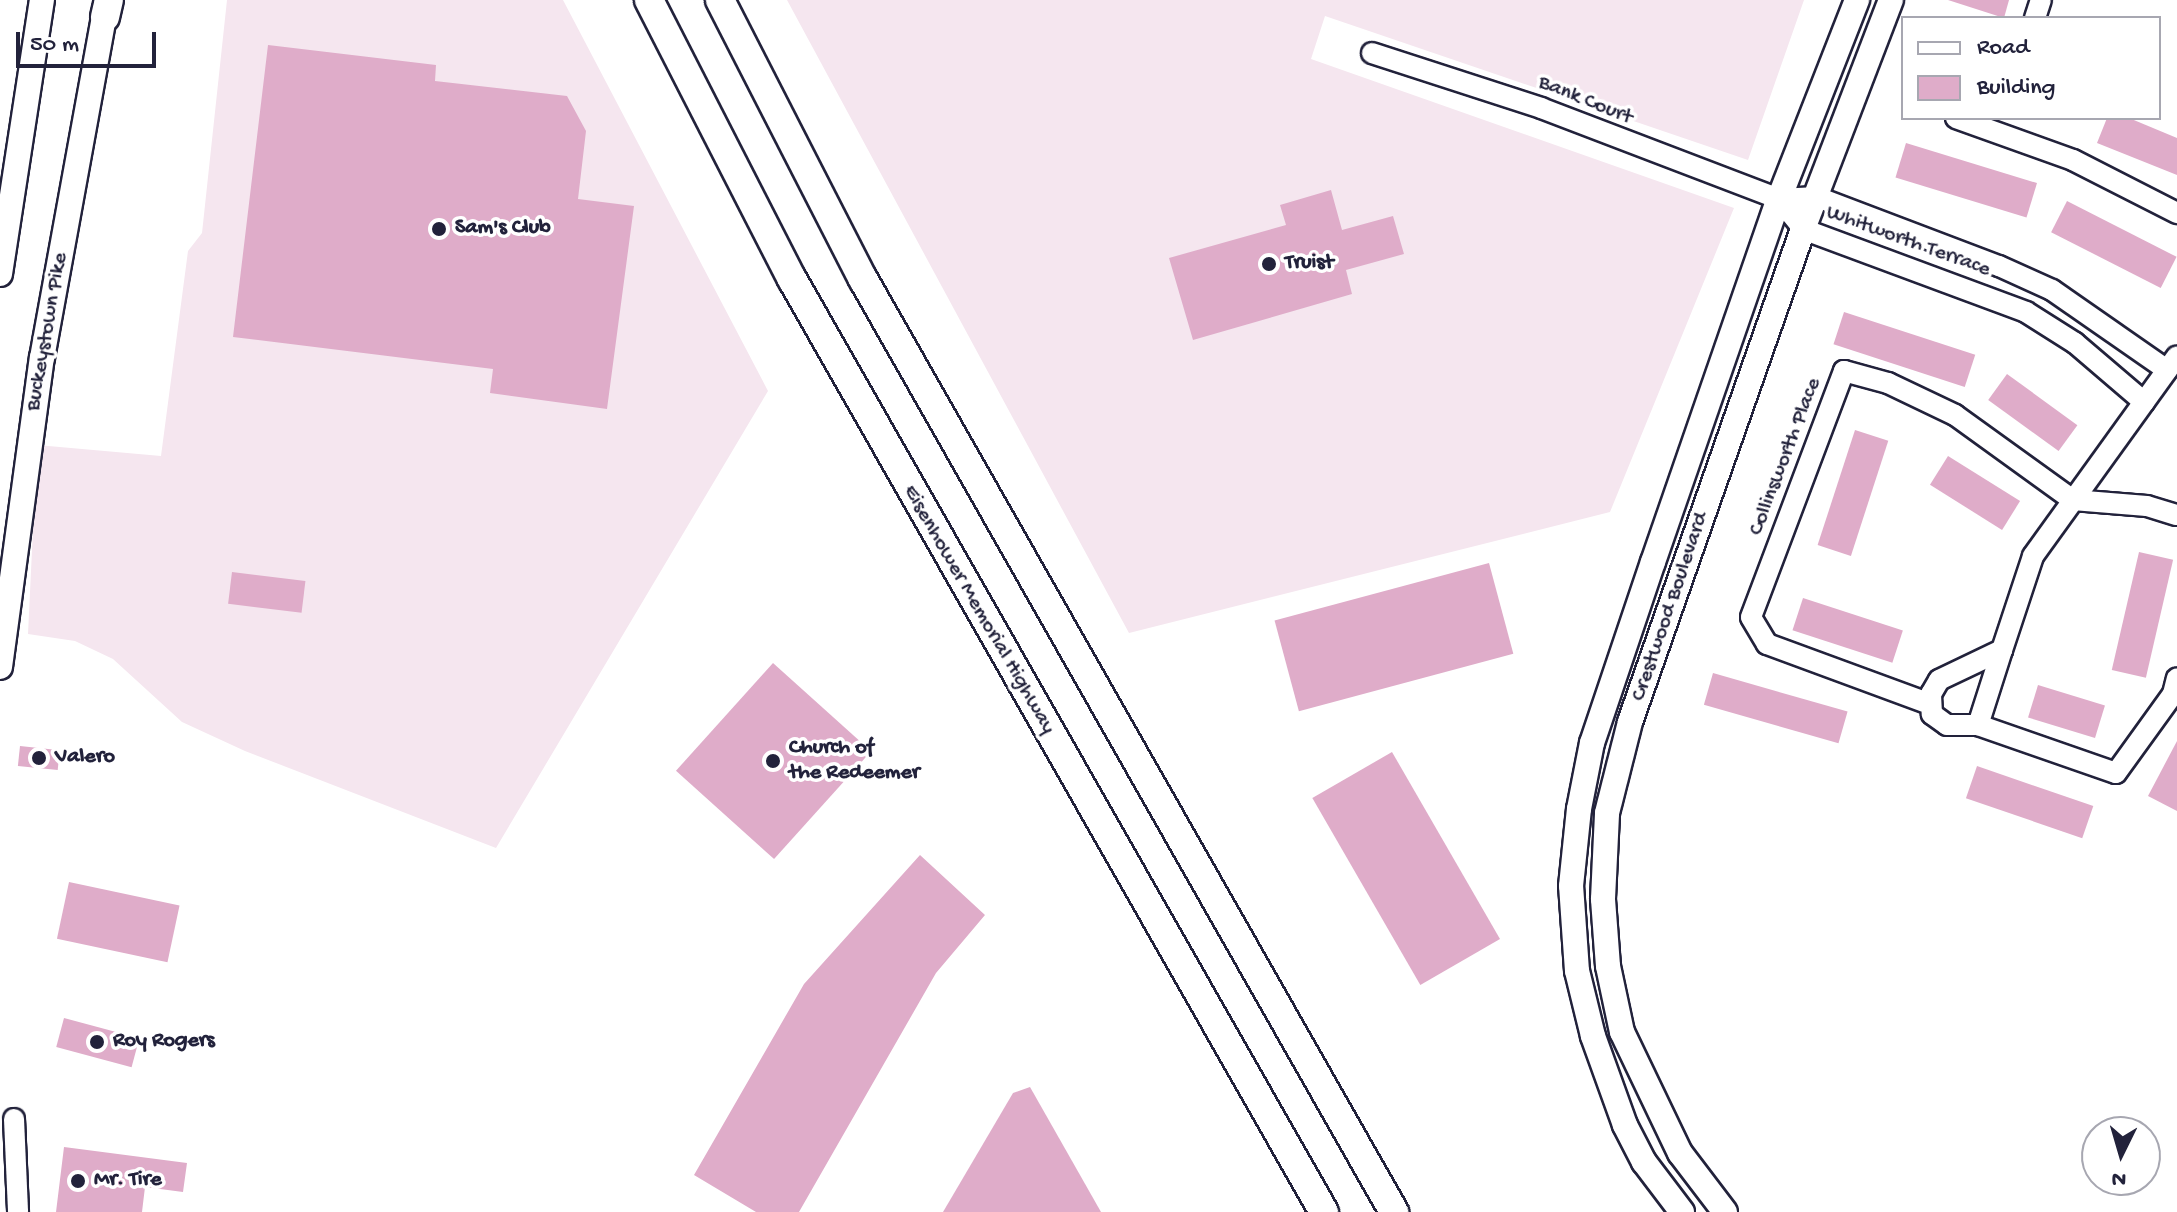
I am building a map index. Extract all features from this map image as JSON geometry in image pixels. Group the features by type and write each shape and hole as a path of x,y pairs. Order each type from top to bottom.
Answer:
{"highway":[{"name":"Eisenhower Memorial Highway","path":"649,0 792,279 1324,1212"},
{"path":"720,0 863,279 1394,1212"}],"main road":[{"path":"0,274 42,0"},
{"name":"Crestwood Boulevard","path":"1682,1212 1644,1162 1625,1125 1593,1036 1577,971 1571,886 1577,825 1592,743 1779,199 1857,0"},
{"name":"Crestwood Boulevard","path":"1725,1212 1680,1153 1622,1032 1608,966 1603,899 1607,813 1630,722 1803,229 1891,0"},
{"name":"Buckeystown Pike","path":"0,667 8,549 107,6"}],"street":[{"name":"Bank Court","path":"1372,53 1541,108 1779,199"},
{"path":"1967,120 1996,125 2177,213"},
{"name":"Whitworth Terrace","path":"1779,199 1817,197 2052,290 2172,363"},
{"name":"Whitworth Terrace","path":"1779,199 1803,229 2026,312 2075,343 2144,402"},
{"path":"1978,725 2033,556 2172,363"},
{"name":"Collinsworth Place","path":"1930,704 1767,644 1751,617 1844,371 1888,383 1955,415 2073,500"},
{"path":"2073,500 2147,506 2177,515"},
{"path":"2002,650 1939,680 1930,704 1932,714 1947,725 1978,725 2116,773 2173,694 2177,678"},
{"path":"14,1119 18,1212"}],"shaded area":[{"path":"227,0 563,0 768,391 496,848 245,751 182,722 113,659 75,641 28,634 37,445 161,456 188,251 202,233"},
{"path":"787,0 1804,0 1748,160 1325,16 1311,59 1734,208 1610,512 1129,633"}],"building":[{"path":"1948,0 2009,0 2005,16"},
{"name":"Sam's Club","path":"268,45 436,65 435,81 567,96 586,131 578,199 634,206 607,409 490,393 493,369 233,337"},
{"path":"2106,120 2134,120 2177,138 2177,175 2097,143"},
{"path":"1906,143 2037,183 2026,217 1895,177"},
{"name":"Truist","path":"1331,190 1342,230 1393,216 1404,254 1346,270 1352,294 1193,340 1169,258 1286,225 1280,205"},
{"path":"2067,201 2177,257 2161,288 2051,232"},
{"path":"1844,312 1975,355 1965,387 1833,344"},
{"path":"2007,374 2077,425 2059,451 1988,400"},
{"path":"1855,430 1888,441 1851,556 1818,545"},
{"path":"1948,456 2020,501 2002,530 1930,485"},
{"path":"2139,552 2173,560 2146,678 2112,670"},
{"path":"1489,563 1513,654 1299,711 1275,620"},
{"path":"232,572 305,581 302,613 228,604"},
{"path":"1803,598 1903,630 1892,663 1792,630"},
{"name":"Church of the Redeemer","path":"773,663 871,751 774,859 676,771"},
{"path":"1713,673 1848,712 1838,743 1704,705"},
{"path":"2038,685 2105,705 2095,738 2028,718"},
{"path":"2177,741 2177,811 2148,796"},
{"name":"Valero","path":"20,746 60,750 58,770 18,766"},
{"path":"1392,752 1500,939 1420,985 1312,798"},
{"path":"1977,766 2093,806 2082,838 1966,798"},
{"path":"920,855 985,915 936,973 799,1212 756,1212 694,1175 804,984"},
{"path":"69,882 180,905 167,962 57,939"},
{"name":"Roy Rogers","path":"64,1018 139,1038 132,1067 56,1047"},
{"path":"1030,1087 1101,1212 943,1212 1013,1093"},
{"path":"64,1147 187,1163 183,1192 145,1187 142,1212 56,1212"}],"place":[{"name":"Sam's Club","path":"439,229"},
{"name":"Truist","path":"1269,264"},
{"name":"Valero","path":"39,758"},
{"name":"Church of the Redeemer","path":"773,761"},
{"name":"Roy Rogers","path":"97,1042"},
{"name":"Mr. Tire","path":"78,1181"}]}
